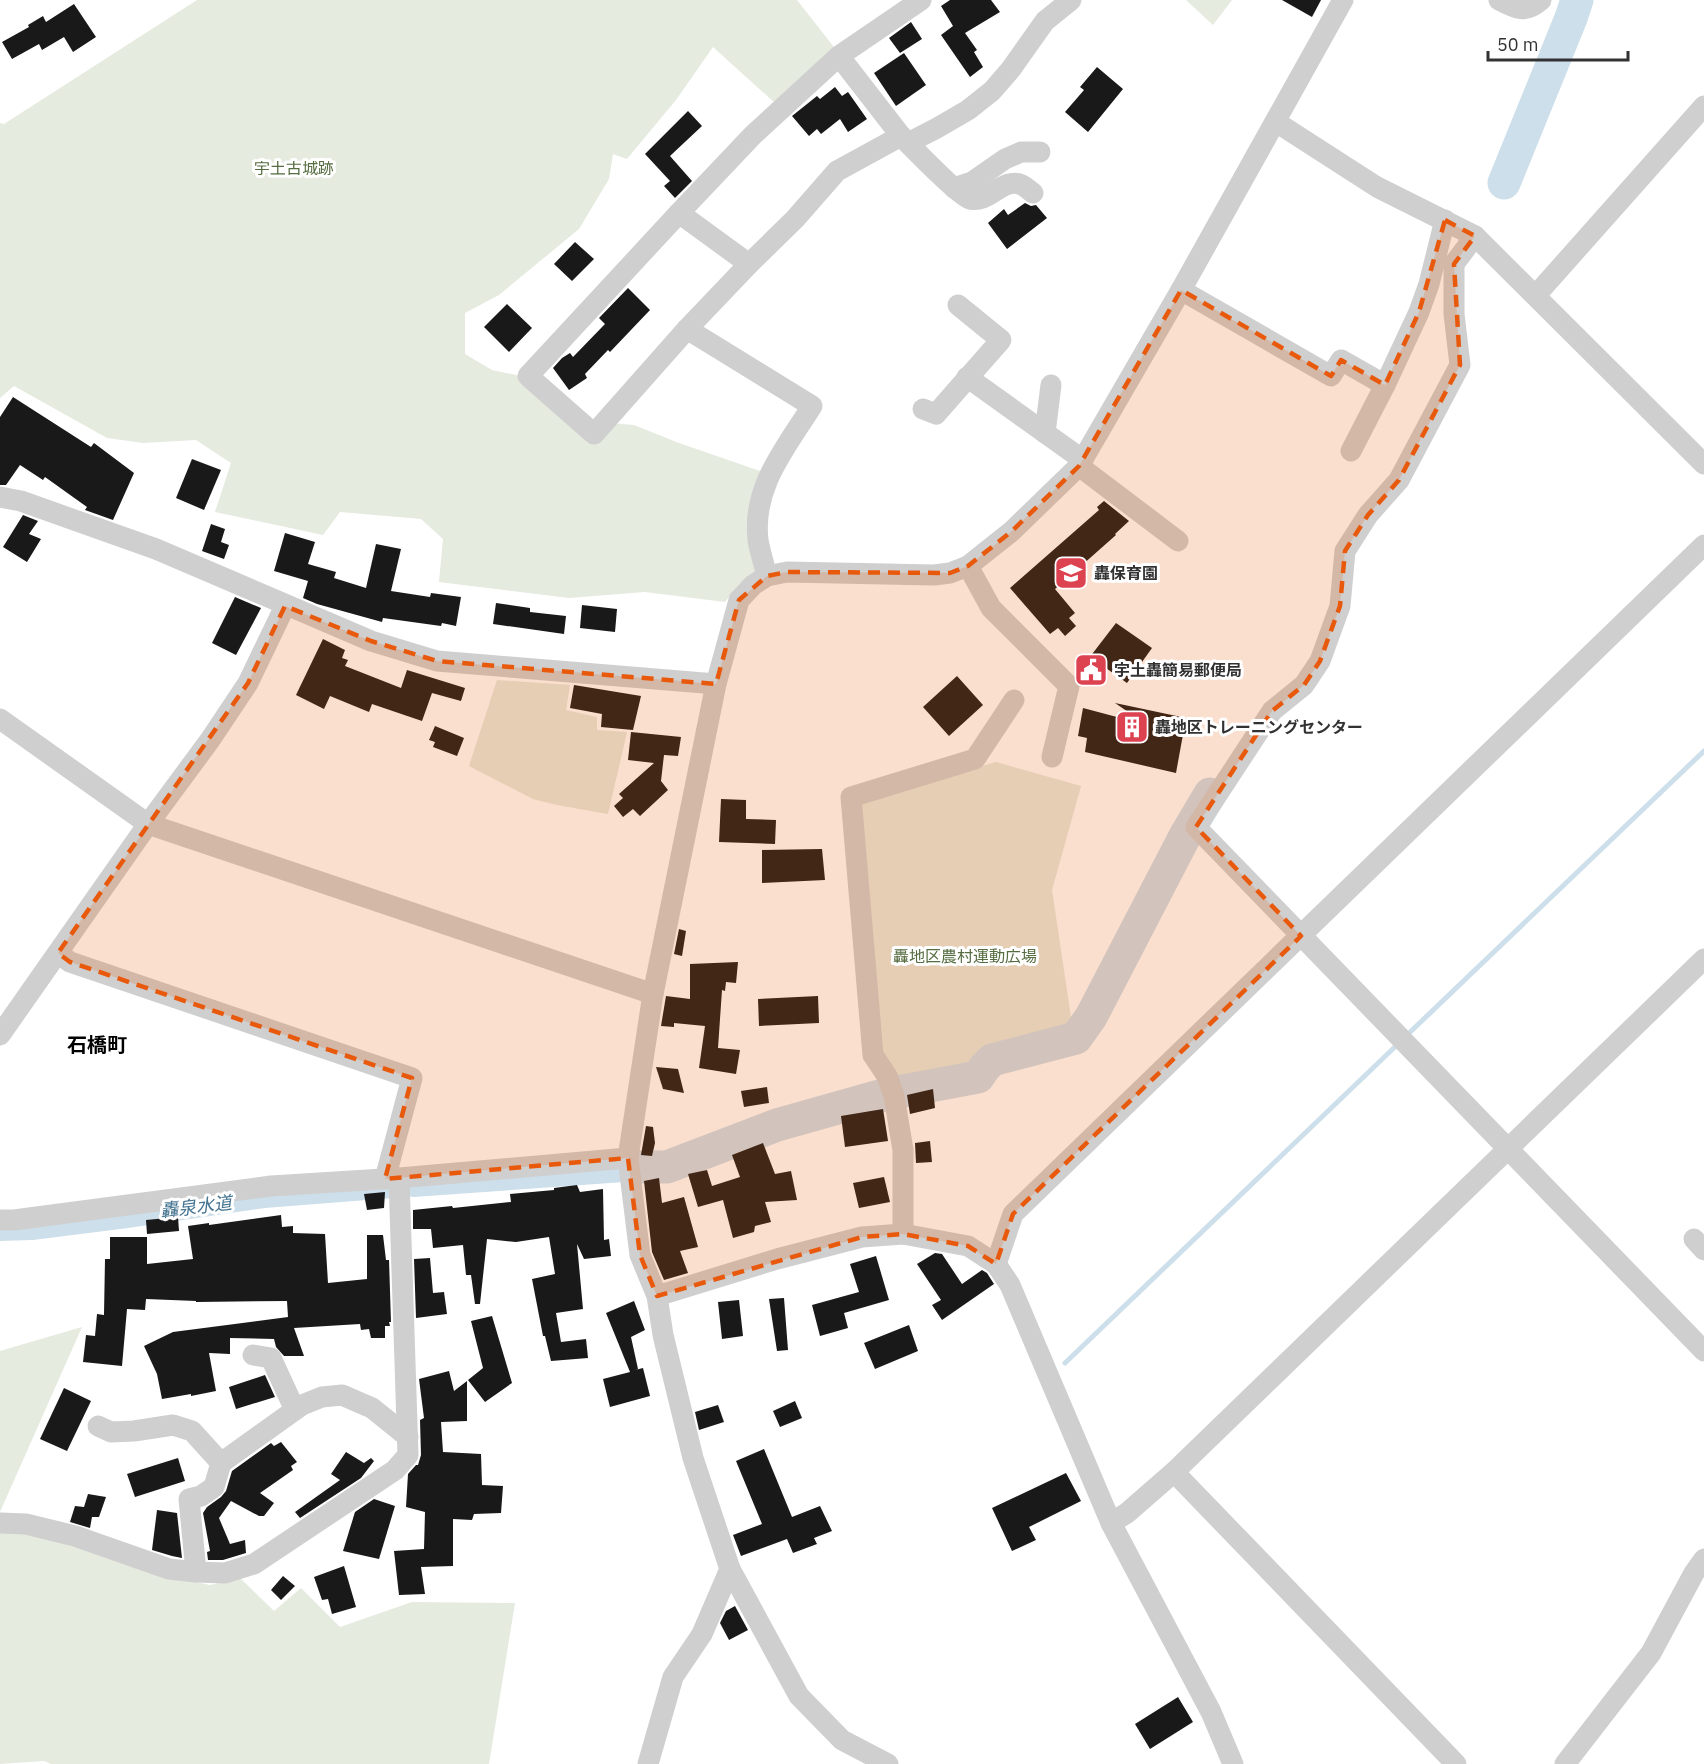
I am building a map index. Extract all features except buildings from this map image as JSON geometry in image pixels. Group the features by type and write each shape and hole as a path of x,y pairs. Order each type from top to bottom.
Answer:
{"street":[{"path":"921,0 839,56 753,135 528,376 594,434 687,329 795,219 837,171 904,140 937,128 968,110 992,92 1045,21 1071,0"},
{"path":"888,1764 842,1740 798,1696 730,1569 693,1458 663,1335 657,1296 640,1255 628,1158 653,994 716,684 739,600 753,585 767,576 787,572 934,575 950,573 968,566 1012,531 1081,463 1276,123 1343,0"},
{"path":"1499,0 1516,9 1527,9 1541,0"},
{"path":"839,56 904,140 954,188 969,199 980,200 1006,184 1020,184 1033,193"},
{"path":"1536,295 1704,106"},
{"path":"1276,123 1377,187 1475,236 1704,464"},
{"path":"954,188 972,182 1005,159 1021,152 1040,152"},
{"path":"679,213 749,264"},
{"path":"1351,451 1419,312 1429,284 1445,220"},
{"path":"1475,236 1454,264 1454,314 1460,365 1399,480 1368,515 1345,551 1340,606 1320,661 1304,685 1272,711 1196,827 1704,1351"},
{"path":"1181,290 1331,376 1341,360 1385,385"},
{"path":"922,409 936,414 1000,340 958,305"},
{"path":"687,329 812,406 768,475 758,509 758,541 767,576"},
{"path":"967,377 1045,433 1178,541"},
{"path":"1045,433 1051,385"},
{"path":"0,497 21,501 156,549 371,641 437,661 716,684"},
{"path":"996,1264 1013,1214 1704,544"},
{"path":"968,566 991,608 1069,686 1052,757"},
{"path":"0,1035 248,683 285,606"},
{"path":"903,1233 903,1150 894,1096 887,1076 873,1055 851,797 975,759 1014,700"},
{"path":"0,719 148,824 653,994"},
{"path":"0,1523 26,1524 75,1536 169,1569 225,1573 254,1564 394,1470 408,1455 392,1179 412,1078 70,962 58,953"},
{"path":"1111,1523 1127,1513 1174,1472 1704,959"},
{"path":"0,1220 271,1186 392,1179 628,1158"},
{"path":"657,1296 777,1259 862,1237 903,1233 969,1245 996,1264 1010,1285 1111,1523 1211,1712 1233,1764"},
{"path":"253,1355 271,1358 295,1410"},
{"path":"196,1572 189,1499 201,1496 214,1487 221,1463 302,1405 322,1397 342,1395 372,1408 408,1437"},
{"path":"98,1426 111,1432 172,1425 192,1431 221,1463"},
{"path":"1174,1472 1456,1764"},
{"path":"1564,1764 1651,1653 1694,1573 1704,1560"},
{"path":"648,1764 673,1677 702,1634 730,1569"}],"highlighted area":[{"path":"1445,220 1475,236 1454,264 1460,365 1399,480 1368,515 1345,551 1340,606 1320,661 1304,685 1272,711 1196,827 1301,936 1013,1214 996,1264 968,1246 903,1234 862,1237 657,1296 640,1255 628,1158 385,1179 412,1078 70,962 58,953 248,683 285,606 371,641 437,661 716,684 739,600 767,576 787,572 950,573 968,566 1012,531 1079,466 1181,290 1331,376 1341,360 1385,385 1419,312"}],"green space":[{"name":"宇土古城跡","path":"197,0 797,0 837,51 776,104 713,47 676,100 627,159 613,154 609,179 579,229 499,295 465,313 465,354 492,370 521,376 593,441 610,423 634,425 763,472 751,502 747,535 759,571 740,583 725,602 645,592 569,598 439,582 443,539 421,519 340,512 323,535 215,512 231,463 196,440 143,443 107,438 14,386 0,398 0,123 4,124"},
{"path":"1186,0 1232,0 1213,25"},
{"path":"497,680 570,685 566,710 597,717 597,730 627,732 608,814 533,799 469,766"},
{"name":"轟地区農村運動広場","path":"996,762 1081,786 1052,890 1073,1031 977,1058 978,1072 895,1086 878,1055 857,802"},
{"path":"82,1327 0,1512 0,1351"},
{"path":"0,1527 71,1539 158,1574 210,1585 240,1578 274,1611 301,1588 340,1627 412,1602 515,1603 489,1764 51,1764 44,1761 0,1764"}],"waterway":[{"path":"1504,183 1577,0"},
{"path":"1406,1036 1704,751"},
{"path":"640,1167 667,1167 777,1125 887,1094 978,1077 992,1060 1076,1038 1091,1017 1185,836 1210,794"},
{"path":"1065,1363 1399,1043"},
{"name":"轟泉水道","path":"413,1187 624,1172"},
{"name":"轟泉水道","path":"0,1231 32,1230 264,1198 392,1188"}],"place":[{"name":"轟保育園","path":"1071,573"},
{"name":"宇土轟簡易郵便局","path":"1091,670"},
{"name":"轟地区トレーニングセンター","path":"1132,727"}],"district":[{"name":"石橋町","path":"97,1045"}]}
